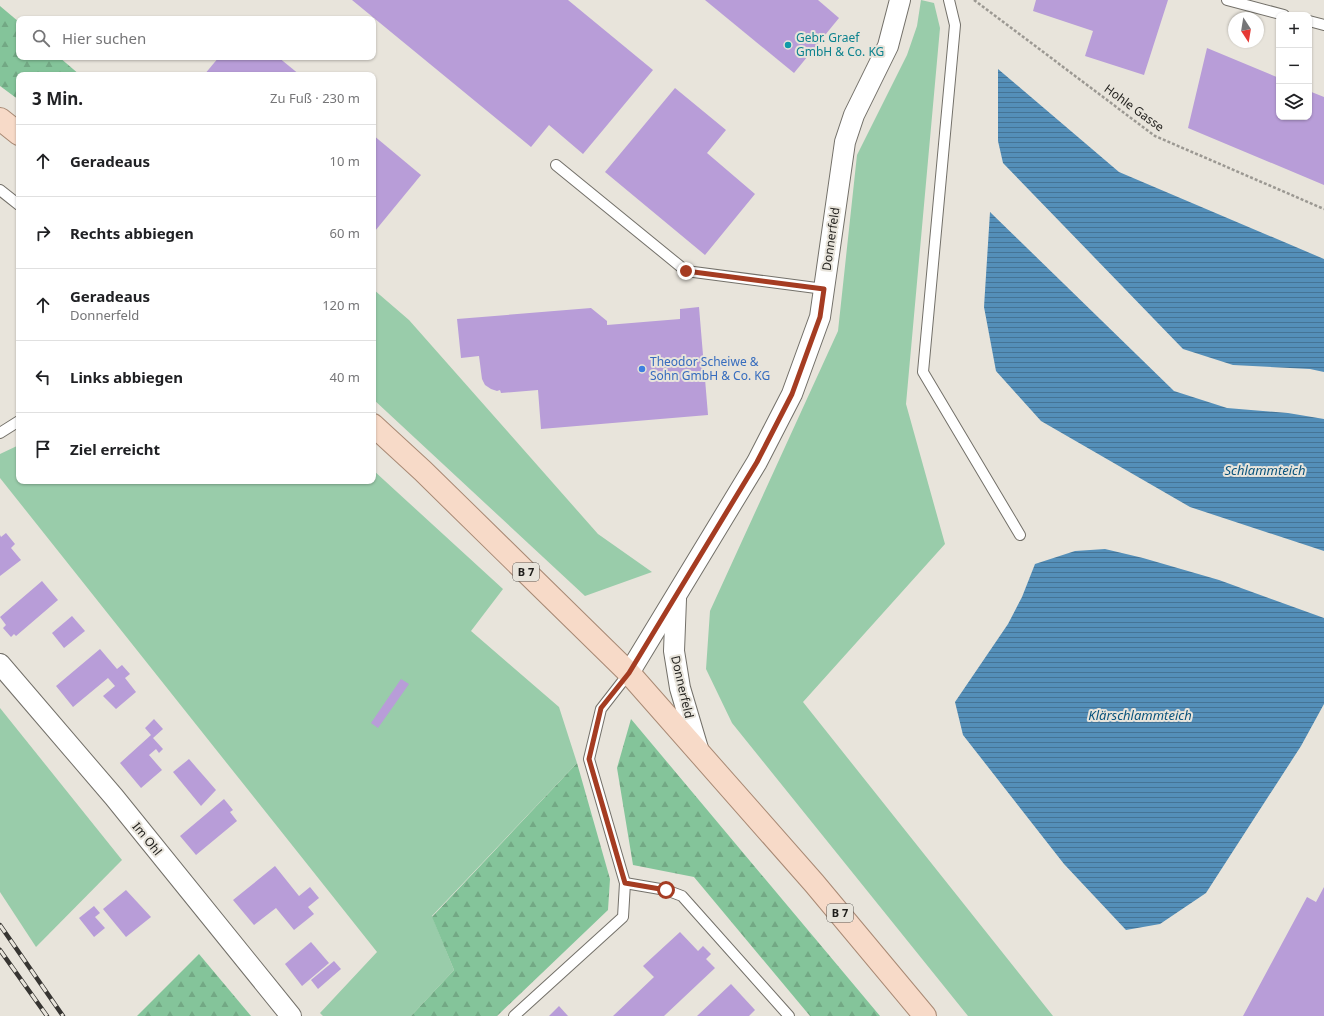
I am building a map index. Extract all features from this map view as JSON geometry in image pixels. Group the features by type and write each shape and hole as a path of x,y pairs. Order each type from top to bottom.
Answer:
{"main road":[{"path":"0,119 16,132"},
{"name":"B 7","path":"376,427 629,673 814,883 925,1016"}],"street":[{"name":"Donnerfeld","path":"629,673 757,462 792,394 820,317 844,142 854,115 888,46 900,0"},
{"name":"Donnerfeld","path":"676,597 674,650 680,688 699,752"},
{"name":"Im Ohl","path":"0,664 114,797 291,1016"}],"lane":[{"path":"949,0 955,25 923,372 1020,535"},
{"path":"1227,0 1276,13"},
{"path":"1312,22 1324,25"},
{"path":"556,165 686,271 824,289"},
{"path":"0,190 16,203"},
{"path":"0,433 16,423"},
{"path":"514,1016 623,917 625,883 589,759 601,708 629,673"},
{"path":"625,883 666,890 682,896 789,1016"}],"path":[{"name":"Hohle Gasse","path":"974,0 1155,136 1324,209"}],"green space":[{"path":"921,0 934,3 940,28 906,404 945,544 803,702 1053,1016 968,1016 732,723 706,669 710,611 838,331 857,155 907,55 917,26"},
{"path":"0,6 16,19 16,60 62,60 76,72 16,72 16,98 0,86"},
{"path":"376,292 409,320 598,534 652,572 585,596 376,402"},
{"path":"16,446 16,484 376,484 376,473 503,589 471,631 559,707 577,763 432,916 454,970 411,1016 323,1016 320,1013 377,952 0,478 0,454"},
{"path":"0,708 122,860 36,947 0,892"},
{"path":"631,719 880,1016 810,1016 694,877 633,865 617,768"},
{"path":"577,763 610,879 608,910 497,1016 411,1016 454,970 432,917"},
{"path":"199,954 251,1016 137,1016"}],"water":[{"path":"998,69 1119,172 1324,259 1324,372 1310,369 1233,365 1183,349 1003,163 998,141"},
{"name":"Schlammteich","path":"990,212 1174,391 1227,408 1288,413 1324,419 1324,551 1190,507 1041,421 996,371 984,307"},
{"name":"Klärschlammteich","path":"1105,549 1143,558 1219,580 1324,618 1324,704 1301,746 1206,893 1160,924 1126,930 1064,864 963,735 955,702 1008,624 1022,597 1035,564 1075,551"}],"building":[{"path":"352,0 568,0 653,70 583,154 549,125 531,147 376,20 376,16 371,16"},
{"name":"Gebr. Graef GmbH & Co. KG","path":"705,0 818,0 839,18 794,73"},
{"path":"1036,0 1168,0 1144,75 1085,56 1093,31 1033,11"},
{"path":"1207,48 1276,77 1276,120 1312,120 1312,92 1324,97 1324,185 1188,128"},
{"path":"216,60 282,60 296,72 206,72"},
{"path":"675,88 726,130 707,153 755,194 705,255 605,172"},
{"path":"376,138 421,175 376,230"},
{"path":"699,307 708,415 541,429 538,390 501,393 500,390 497,391 491,389 485,385 482,379 479,356 461,358 457,319 591,308 607,321 607,325 680,319 680,309"},
{"path":"6,533 15,544 11,548 21,560 0,576 0,535 1,537"},
{"path":"42,581 58,600 16,636 14,634 11,637 3,628 6,625 0,617"},
{"path":"72,616 85,631 64,648 52,633"},
{"path":"100,649 117,669 122,665 130,674 125,678 136,692 116,709 103,696 115,686 108,678 73,707 56,686"},
{"path":"401,679 409,684 378,728 371,723"},
{"path":"154,719 163,729 153,738 163,749 159,753 156,749 149,755 162,770 141,788 120,763 151,735 145,728"},
{"path":"189,759 216,790 201,806 173,772"},
{"path":"224,799 233,810 230,812 237,821 196,855 180,836"},
{"path":"275,866 299,896 310,887 319,898 308,907 314,914 294,930 276,908 254,925 233,900"},
{"path":"1324,887 1324,1016 1243,1016 1307,897 1316,902"},
{"path":"126,890 151,917 126,937 103,909"},
{"path":"94,906 100,913 95,917 105,928 94,937 79,918"},
{"path":"680,932 698,951 703,946 711,954 706,959 715,968 664,1016 613,1016 654,977 643,966"},
{"path":"311,942 329,963 302,986 285,964"},
{"path":"334,961 341,969 318,989 311,980"},
{"path":"731,984 755,1010 749,1016 697,1016"},
{"path":"559,1006 568,1016 549,1016"}],"railway":[{"path":"0,925 63,1016"},
{"path":"0,950 47,1016"}],"place":[{"name":"Gebr. Graef GmbH & Co. KG","path":"788,45"},
{"name":"Theodor Scheiwe & Sohn GmbH & Co. KG","path":"642,369"}],"route":[{"path":"666,890 625,883 589,759 601,708 629,673 757,462 792,394 820,317 824,289 686,271"}]}
